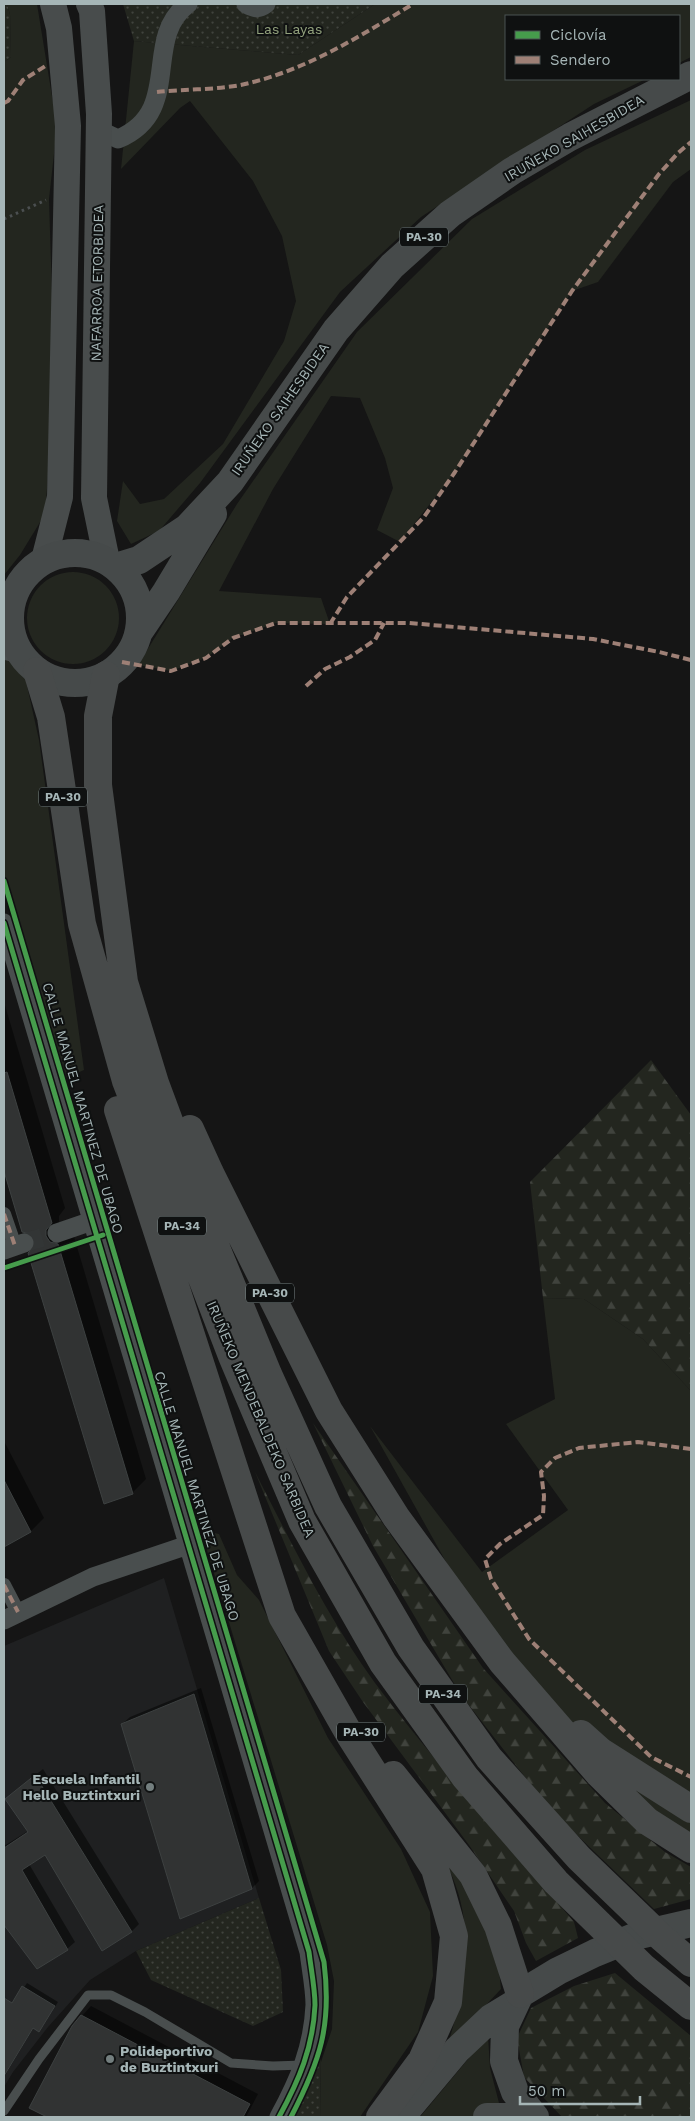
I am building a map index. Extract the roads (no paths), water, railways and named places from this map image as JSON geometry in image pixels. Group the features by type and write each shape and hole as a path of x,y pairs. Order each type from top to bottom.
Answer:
{"highway":[{"name":"IRUÑEKO SAIHESBIDEA","path":"112,564 139,560 188,528 230,482 336,330 392,266 450,214 512,172 570,137 691,75"},
{"name":"IRUÑEKO SAIHESBIDEA","path":"139,632 197,542 217,509 230,482"},
{"name":"PA-30","path":"20,658 53,680 71,683 89,682 106,675 121,664 139,632 140,614 136,596 130,582 112,564 87,554 65,553 44,560 30,570 18,584 8,602 12,637 20,658 51,717 82,924 81,979 105,1069 282,1616 351,1737 435,1869 454,1936 448,2002 422,2060 380,2117"},
{"name":"PA-30","path":"106,675 98,716 98,785 111,888 134,977 163,1068 210,1173 325,1402 396,1518 502,1662 599,1774 647,1821 691,1849"},
{"name":"IRUÑEKO MENDEBALDEKO SARBIDEA","path":"111,888 124,982 155,1084 217,1250 261,1356 328,1506 410,1648 489,1758 579,1858 662,1938 691,1963"},
{"name":"IRUÑEKO MENDEBALDEKO SARBIDEA","path":"82,924 126,1081 232,1356 302,1521 383,1663 465,1777 556,1882 644,1968 691,2006"},
{"name":"PA-30","path":"229,1452 283,1590 319,1669 368,1743 473,1875 498,1926 517,1999"},
{"path":"502,1662 600,1751 691,1809"},
{"path":"401,2117 457,2050 491,2018 558,1971 639,1935 691,1923"},
{"path":"517,1999 505,2026 504,2060 515,2092 535,2117"},
{"path":"487,2117 535,2117"}],"main road":[{"path":"44,560 60,497 68,136 60,28 53,4"},
{"name":"NAFARROA ETORBIDEA","path":"89,4 92,11 99,130 94,498 112,564"}],"street":[{"path":"99,130 118,139 134,132 154,106 168,30 178,11 188,4"},
{"path":"246,4 255,8 261,8 266,4"},
{"path":"4,923 309,1952 315,2003 312,2040 298,2082 279,2117"},
{"path":"4,1214 14,1246"},
{"path":"57,1233 92,1221"},
{"path":"4,1585 11,1616 94,1577 188,1545"}],"lane":[{"path":"4,2111 56,2036 88,1995 111,1995 145,2012 231,2063 273,2066 304,2065"}],"tunnel":[{"path":"24,1243 57,1233"}],"place":[{"name":"Escuela Infantil Hello Buztintxuri","path":"150,1787"},
{"name":"Polideportivo de Buztintxuri","path":"110,2059"}],"park label":[{"name":"Las Layas","path":"289,29"}]}
